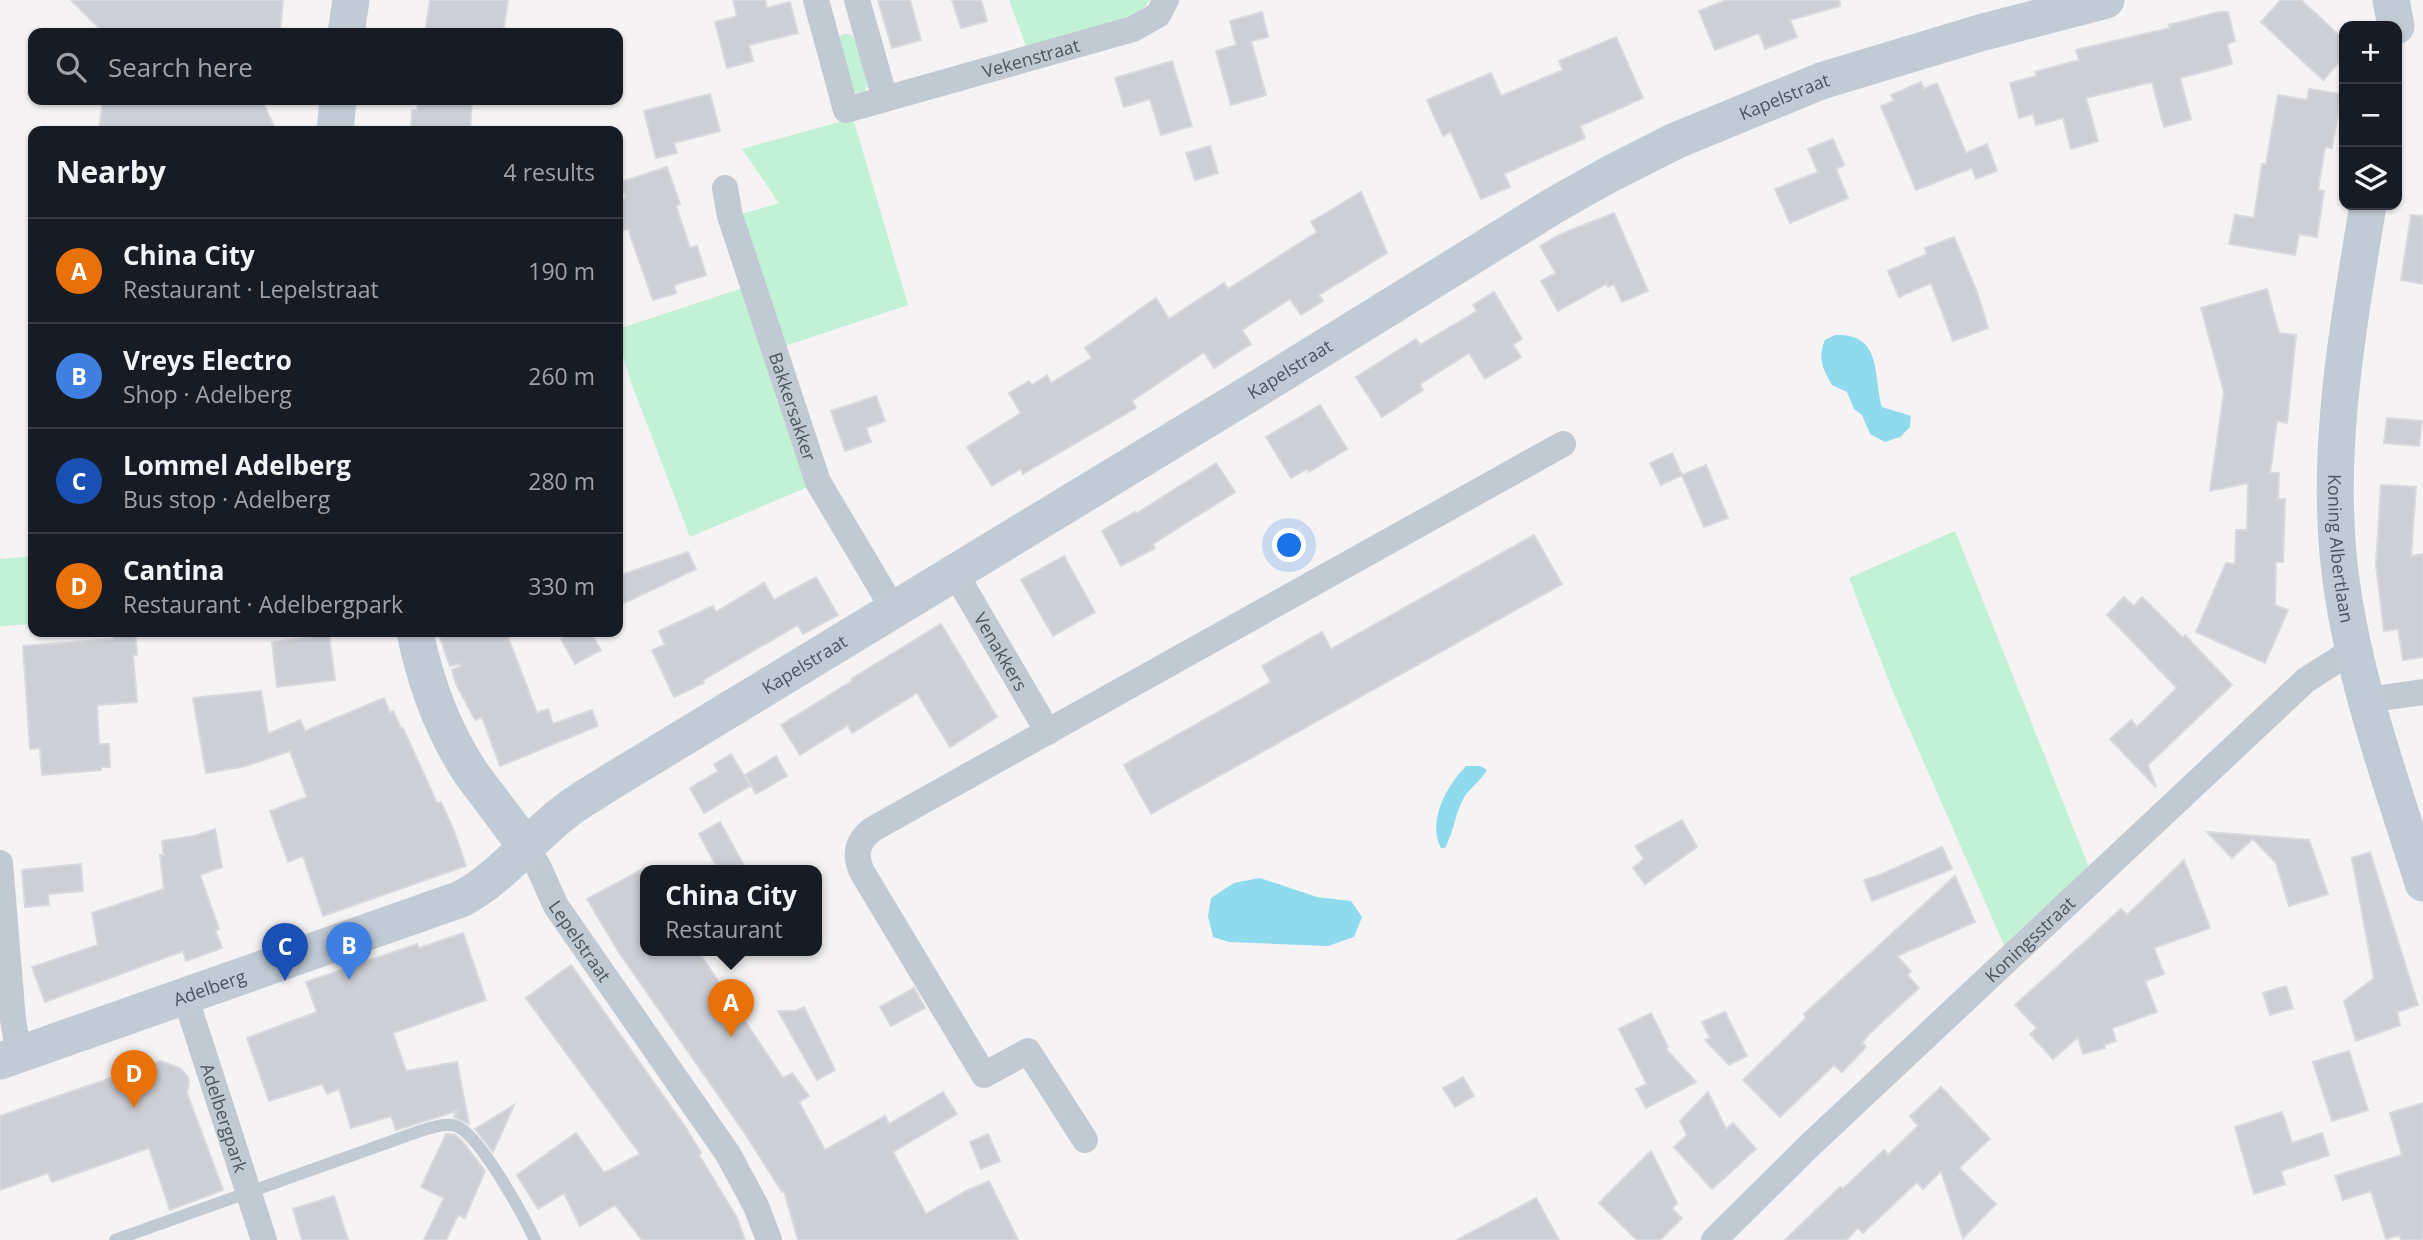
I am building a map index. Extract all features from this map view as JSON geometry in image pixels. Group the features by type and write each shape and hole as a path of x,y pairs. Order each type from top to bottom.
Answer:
{"main road":[{"path":"347,28 351,0"},
{"name":"Kapelstraat","path":"526,848 562,814 607,783 1608,174 1675,141 1797,90 1885,60 2106,0"},
{"path":"2391,0 2395,21"},
{"path":"335,126 338,105"},
{"name":"Koning Albertlaan","path":"2367,210 2339,414 2337,532 2341,580 2353,650 2423,883"},
{"name":"Lepelstraat","path":"416,637 421,659 447,732 471,772 526,848"},
{"name":"Adelberg","path":"10,1058 461,899 491,881 526,848"}],"street":[{"name":"Vekenstraat","path":"816,0 846,110 1133,29 1158,15 1166,0"},
{"path":"857,0 885,99"},
{"name":"Bakkersakker","path":"725,188 730,216 818,482 894,610"},
{"path":"1084,1140 1028,1051 984,1074 862,872 857,855 858,844 873,829 1563,444"},
{"name":"Venakkers","path":"954,573 1048,732"},
{"name":"Koningsstraat","path":"1714,1240 1819,1137 2306,680 2353,650"},
{"path":"2366,700 2423,692"},
{"name":"Lepelstraat","path":"526,848 538,866 555,906 728,1154 756,1206 769,1240"},
{"path":"0,863 13,1020 10,1058"},
{"name":"Adelbergpark","path":"185,996 264,1240"}],"lane":[{"path":"115,1240 423,1130 446,1125 459,1127 477,1143 523,1214 535,1240"}],"green space":[{"path":"1009,0 1150,0 1140,13 1130,19 1026,46"},
{"path":"850,34 854,38 861,52 867,77 865,91 857,93 850,88 839,37"},
{"path":"853,118 908,305 782,347 738,215 779,203 742,149"},
{"path":"743,288 810,486 690,537 631,382 623,356 623,327"},
{"path":"1955,531 2089,867 2004,945 1893,692 1849,578"},
{"path":"28,556 28,624 0,626 0,559"}],"water":[{"path":"1835,335 1850,336 1869,349 1876,370 1882,407 1911,416 1910,427 1900,437 1885,442 1870,434 1862,415 1854,409 1847,392 1832,385 1824,368 1821,352 1825,340"},
{"path":"1466,766 1480,766 1487,770 1465,797 1448,842 1445,848 1441,848 1436,826 1441,804 1452,783"},
{"path":"1260,878 1317,897 1351,901 1362,917 1354,937 1328,946 1229,942 1213,937 1208,916 1211,898 1234,883"}],"building":[{"path":"71,0 283,0 280,28 99,28"},
{"path":"430,0 508,0 504,28 426,28"},
{"path":"733,0 765,0 767,8 790,2 798,33 749,45 753,61 727,68 715,22 737,16"},
{"path":"878,0 910,0 921,40 892,48"},
{"path":"952,0 981,0 987,21 961,28"},
{"path":"1726,0 1839,0 1840,6 1790,20 1797,37 1765,49 1759,33 1715,50 1699,11"},
{"path":"2281,0 2301,0 2339,35 2339,62 2323,80 2261,22"},
{"path":"1262,12 1268,37 1251,41 1266,95 1231,105 1216,51 1236,45 1230,21"},
{"path":"2228,12 2235,41 2227,44 2232,64 2180,78 2191,119 2164,127 2152,82 2086,98 2098,141 2071,149 2063,118 2036,125 2033,114 2019,118 2010,83 2037,76 2035,72 2079,60 2076,50 2170,28 2169,25"},
{"path":"1616,37 1643,98 1580,126 1585,138 1504,174 1510,187 1481,199 1451,132 1443,136 1427,100 1491,73 1501,96 1563,70 1559,61"},
{"path":"1172,61 1192,126 1161,135 1150,99 1124,107 1115,78"},
{"path":"1921,82 1924,89 1937,83 1966,153 1987,144 1997,171 1976,179 1972,168 1916,190 1881,106 1894,101 1891,95"},
{"path":"2309,89 2339,94 2332,148 2325,147 2318,190 2324,191 2317,237 2299,234 2295,255 2229,244 2235,215 2254,218 2262,164 2266,164 2278,95 2307,100"},
{"path":"710,94 720,131 674,143 677,153 656,158 644,111"},
{"path":"102,105 264,105 274,126 100,126"},
{"path":"418,105 472,105 470,126 411,126 412,110 417,110"},
{"path":"1833,139 1844,165 1836,169 1848,198 1790,223 1775,189 1818,172 1808,149"},
{"path":"1210,146 1218,173 1195,180 1186,153"},
{"path":"667,167 680,204 676,206 690,248 697,246 706,275 674,285 676,293 653,300 628,229 623,230 623,199 626,198 623,181"},
{"path":"1361,192 1387,253 1319,295 1323,301 1301,315 1290,299 1242,330 1251,344 1214,368 1204,352 1132,401 1136,408 1023,474 1020,469 992,486 967,447 1021,413 1009,393 1029,381 1032,385 1047,375 1051,383 1092,358 1085,348 1156,298 1169,319 1224,283 1228,289 1317,232 1311,222"},
{"path":"1614,213 1648,291 1622,302 1614,284 1608,287 1606,284 1558,311 1541,281 1556,273 1540,246 1561,234"},
{"path":"2411,215 2423,216 2423,284 2401,280"},
{"path":"1954,237 1977,292 1988,328 1953,341 1931,283 1899,297 1888,271 1927,254 1925,248"},
{"path":"2267,289 2279,333 2296,335 2287,423 2277,421 2270,473 2279,473 2278,499 2285,499 2283,562 2276,562 2275,605 2288,610 2265,663 2196,632 2226,563 2235,564 2236,530 2247,530 2248,483 2210,491 2224,392 2201,308"},
{"path":"1494,292 1522,339 1513,345 1521,357 1485,379 1469,353 1420,384 1423,390 1382,417 1356,377 1416,339 1420,345 1477,311 1473,305"},
{"path":"876,396 885,421 866,428 871,442 845,451 831,411"},
{"path":"1320,405 1347,449 1309,472 1307,469 1291,478 1266,437"},
{"path":"2387,418 2422,421 2419,446 2384,443"},
{"path":"1672,453 1682,475 1661,485 1650,463"},
{"path":"1216,463 1235,492 1153,544 1155,548 1121,566 1102,531 1135,512 1136,514"},
{"path":"1706,465 1728,518 1704,527 1682,475"},
{"path":"2381,485 2416,487 2411,556 2423,554 2423,657 2403,660 2398,629 2384,631 2376,565"},
{"path":"1534,535 1562,584 1151,814 1124,765 1271,682 1262,666 1322,632 1331,649"},
{"path":"688,552 696,569 623,604 623,574"},
{"path":"1064,556 1095,612 1053,636 1021,580"},
{"path":"816,577 838,615 803,634 798,625 703,680 704,683 674,697 652,650 665,645 659,631 713,606 716,612 764,583 774,600"},
{"path":"2124,597 2134,606 2142,597 2183,638 2185,635 2232,685 2148,765 2156,787 2110,739 2131,720 2137,727 2177,688 2107,615"},
{"path":"941,624 997,717 950,747 917,693 852,733 848,725 800,755 781,725"},
{"path":"135,637 137,655 133,655 137,702 97,705 99,744 109,744 110,767 42,775 40,748 30,749 23,646"},
{"path":"329,637 335,680 277,687 272,642"},
{"path":"440,637 508,637 537,713 548,709 553,724 592,710 598,726 500,766 482,717 475,720 456,684 452,670 461,666 460,664 450,666"},
{"path":"593,637 601,650 575,664 561,639"},
{"path":"261,691 268,734 300,720 305,731 384,698 390,713 393,711 403,728 437,803 441,802 466,866 323,916 303,856 288,862 270,811 307,797 290,751 246,766 206,773 193,698"},
{"path":"731,754 750,786 704,813 690,788 718,771 714,764"},
{"path":"776,756 787,776 756,794 745,775"},
{"path":"1682,820 1697,847 1645,884 1633,868 1644,859 1635,846"},
{"path":"720,822 744,865 716,865 699,834"},
{"path":"215,829 222,867 200,875 219,929 215,930 222,948 186,961 183,951 45,1002 32,967 98,945 92,913 164,889 160,855 164,855 162,841 194,836"},
{"path":"2207,832 2309,840 2328,894 2289,906 2276,863 2253,839 2232,858"},
{"path":"1942,847 1952,869 1872,901 1864,880"},
{"path":"2370,852 2418,1005 2397,1012 2400,1025 2356,1041 2344,1001 2374,978 2352,858"},
{"path":"2184,860 2210,928 2154,948 2164,974 2145,981 2157,1012 2112,1028 2116,1041 2104,1045 2105,1048 2083,1054 2078,1037 2053,1059 2030,1034 2037,1028 2015,1005 2121,909 2127,915"},
{"path":"81,864 83,891 48,894 49,905 25,907 22,870"},
{"path":"640,871 640,956 701,956 783,1078 792,1073 809,1096 799,1102 825,1150 885,1116 889,1124 943,1092 957,1114 893,1152 926,1214 989,1181 1018,1240 798,1240 784,1191 782,1192 746,1135 618,951 587,899"},
{"path":"1955,876 1975,922 1897,956 1911,971 1907,975 1919,988 1869,1034 1862,1043 1866,1047 1842,1072 1834,1065 1780,1117 1743,1080 1806,1018 1804,1014"},
{"path":"463,933 486,1000 393,1033 406,1071 457,1062 469,1124 454,1117 457,1111 396,1130 391,1116 351,1128 339,1089 327,1094 322,1084 269,1101 247,1038 317,1012 306,982 417,944 419,948"},
{"path":"571,965 686,1128 737,1218 745,1240 642,1240 615,1205 580,1226 564,1193 538,1209 517,1175 576,1133 604,1173 640,1154 526,998"},
{"path":"2286,986 2293,1008 2270,1015 2263,993"},
{"path":"914,988 925,1008 891,1026 880,1007"},
{"path":"804,1007 835,1070 817,1080 778,1011 796,1011"},
{"path":"1725,1012 1747,1056 1729,1065 1705,1040 1710,1038 1702,1022"},
{"path":"1651,1013 1668,1047 1666,1049 1696,1082 1646,1108 1636,1089 1647,1084 1619,1029"},
{"path":"2349,1051 2368,1110 2332,1121 2313,1062"},
{"path":"160,1061 180,1068 187,1076 187,1093 223,1190 170,1210 149,1148 52,1182 48,1173 0,1190 0,1116"},
{"path":"1463,1077 1474,1096 1455,1107 1443,1088"},
{"path":"1941,1087 1990,1139 1959,1168 1996,1204 1963,1238 1941,1171 1923,1189 1917,1182 1863,1233 1858,1228 1846,1240 1785,1240 1840,1187 1843,1189 1884,1150 1888,1155 1918,1126 1910,1116"},
{"path":"1708,1092 1726,1129 1733,1123 1756,1149 1712,1189 1674,1147 1687,1135 1680,1121"},
{"path":"2423,1103 2423,1240 2401,1240 2400,1235 2386,1239 2371,1191 2343,1200 2335,1176 2402,1155 2390,1113"},
{"path":"514,1105 493,1152 475,1129"},
{"path":"2282,1112 2292,1143 2322,1133 2329,1155 2281,1171 2285,1184 2254,1194 2235,1127"},
{"path":"446,1134 455,1135 463,1142 485,1171 465,1218 458,1215 446,1240 424,1240 444,1198 421,1187"},
{"path":"988,1134 1000,1161 981,1169 970,1142"},
{"path":"1651,1151 1677,1203 1672,1209 1682,1218 1660,1240 1637,1240 1599,1203"},
{"path":"334,1196 348,1240 302,1240 293,1209"},
{"path":"1536,1198 1559,1240 1457,1240"}],"place":[{"name":"Vreys Electro","path":"349,980"},
{"name":"Lommel Adelberg","path":"285,981"},
{"name":"China City","path":"731,1037"},
{"name":"Cantina","path":"134,1108"}]}
